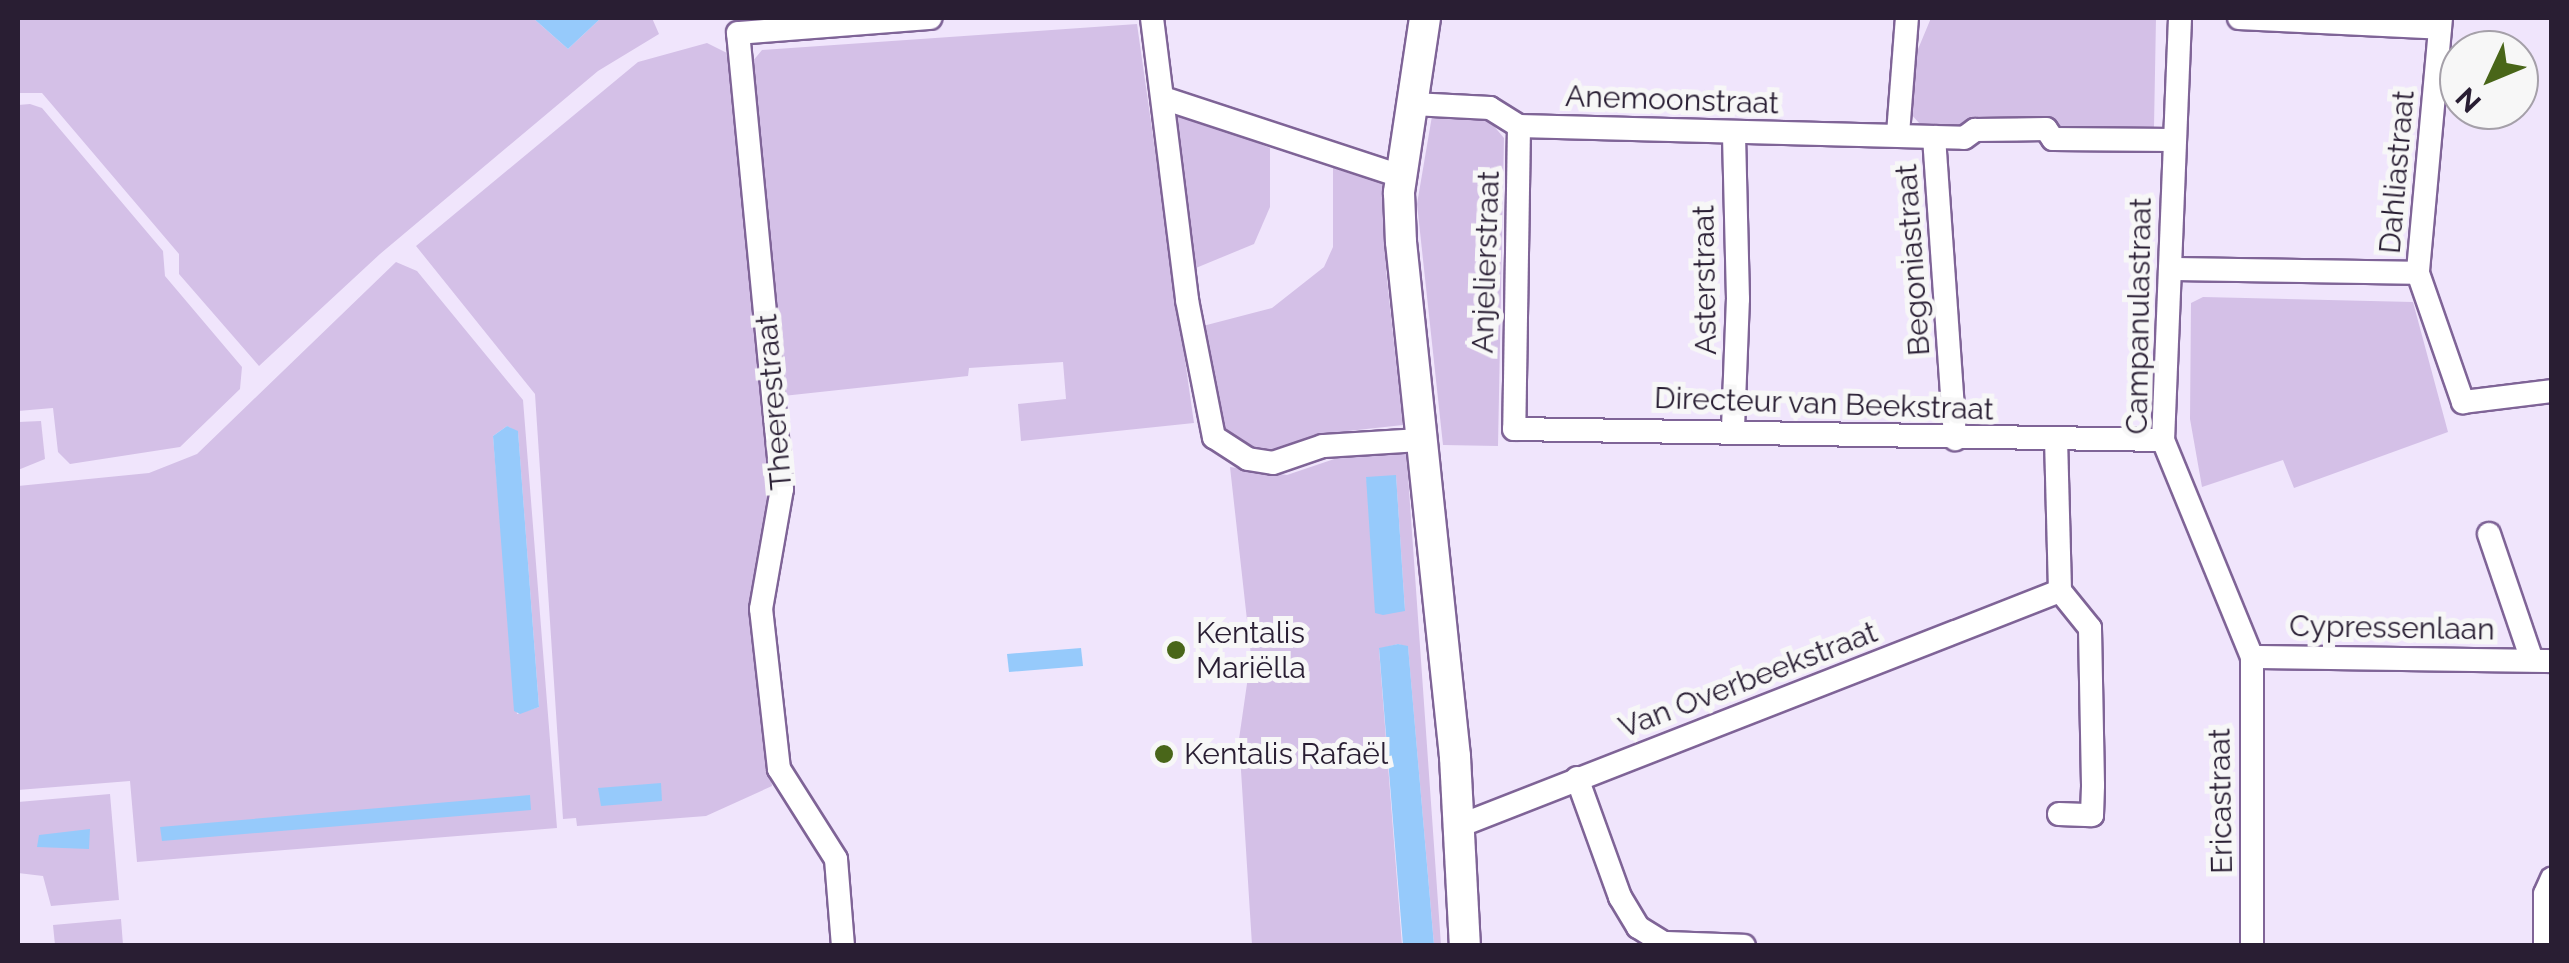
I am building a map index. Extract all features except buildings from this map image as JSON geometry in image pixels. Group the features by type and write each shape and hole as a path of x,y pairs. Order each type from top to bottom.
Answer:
{"main road":[{"path":"1426,18 1403,178 1401,242 1459,826 1466,946"}],"street":[{"name":"Theerestraat","path":"843,946 836,860 779,769 777,752 761,609 782,489 738,32 930,18"},
{"path":"1152,18 1187,300 1214,437 1248,459 1273,464 1323,446 1421,440"},
{"path":"1898,134 1907,18"},
{"name":"Campanulastraat","path":"2180,18 2163,440 2252,656"},
{"path":"2239,18 2440,23"},
{"name":"Dahliastraat","path":"2440,23 2418,273 2463,402 2552,391"},
{"path":"1163,98 1403,178"},
{"name":"Anemoonstraat","path":"1413,104 1490,108 1520,126 1934,138"},
{"name":"Anjelierstraat","path":"1512,399 1520,126"},
{"path":"1934,138 2046,129 2053,139 2173,140"},
{"name":"Asterstraat","path":"1733,428 1738,299 1734,132"},
{"name":"Begoniastraat","path":"1934,138 1955,439"},
{"path":"2170,269 2418,273"},
{"name":"Directeur van Beekstraat","path":"1512,399 1514,429 1733,428 2056,442 2163,440"},
{"path":"2056,442 2060,592 2090,628 2093,786 2092,815 2059,814"},
{"name":"Cypressenlaan","path":"2252,656 2542,660 2489,534"},
{"name":"Van Overbeekstraat","path":"1459,826 2060,592"},
{"name":"Ericastraat","path":"2252,656 2252,946"},
{"path":"1577,778 1620,898 1638,928 1664,943 1744,946"},
{"path":"2545,946 2545,894 2552,878"}],"shaded area":[{"path":"18,18 533,18 568,49 601,18 652,18 659,34 598,71 380,254 259,366 179,274 179,254 42,93 18,93"},
{"path":"1931,18 2156,18 2154,127 2142,133 2060,130 2051,122 1971,120 1955,129 1920,124 1910,113 1911,66"},
{"path":"1137,24 1194,423 1021,441 1018,404 1066,399 1063,362 969,368 968,376 783,396 752,62 762,50"},
{"path":"707,43 731,55 770,501 750,606 772,786 706,816 577,826 576,818 563,819 535,394 416,246 638,62"},
{"path":"18,105 42,108 163,251 165,276 242,367 240,389 180,447 70,464 58,452 53,408 18,411"},
{"path":"1169,108 1270,148 1270,207 1254,244 1191,270"},
{"path":"1432,116 1487,118 1504,138 1498,446 1443,445 1417,204"},
{"path":"1333,165 1385,179 1386,270 1403,425 1348,431 1267,454 1226,439 1199,327 1272,308 1324,267 1333,247"},
{"path":"396,262 417,271 523,400 557,828 137,862 130,781 18,790 18,486 149,473 197,454","holes":["507,426 518,432 539,707 517,714 493,436"]},
{"path":"2203,297 2413,302 2448,432 2294,488 2283,460 2202,487 2190,419 2191,303"},
{"path":"41,421 45,459 18,470 18,422"},
{"path":"1406,447 1441,945 1434,945 1408,647 1398,644 1379,649 1402,945 1252,945 1239,739 1251,656 1230,467 1287,475 1352,453","holes":["1396,476 1405,611 1366,478"]},
{"path":"110,794 119,900 51,906 43,876 18,873 18,802"},
{"path":"121,919 123,945 55,945 53,925"}],"water":[{"path":"533,18 601,18 568,49"},
{"path":"507,426 518,431 539,707 520,714 514,711 493,436"},
{"path":"1396,475 1405,611 1383,615 1375,613 1366,477"},
{"path":"1408,646 1434,945 1403,945 1379,648"},
{"path":"1081,648 1083,666 1009,672 1007,654"},
{"path":"661,783 662,801 601,806 598,788"},
{"path":"530,795 531,810 162,841 160,827"},
{"path":"90,829 89,849 37,847 39,835"}],"place":[{"name":"Kentalis Mariëlla","path":"1176,650"},
{"name":"Kentalis Rafaël","path":"1164,754"}]}
